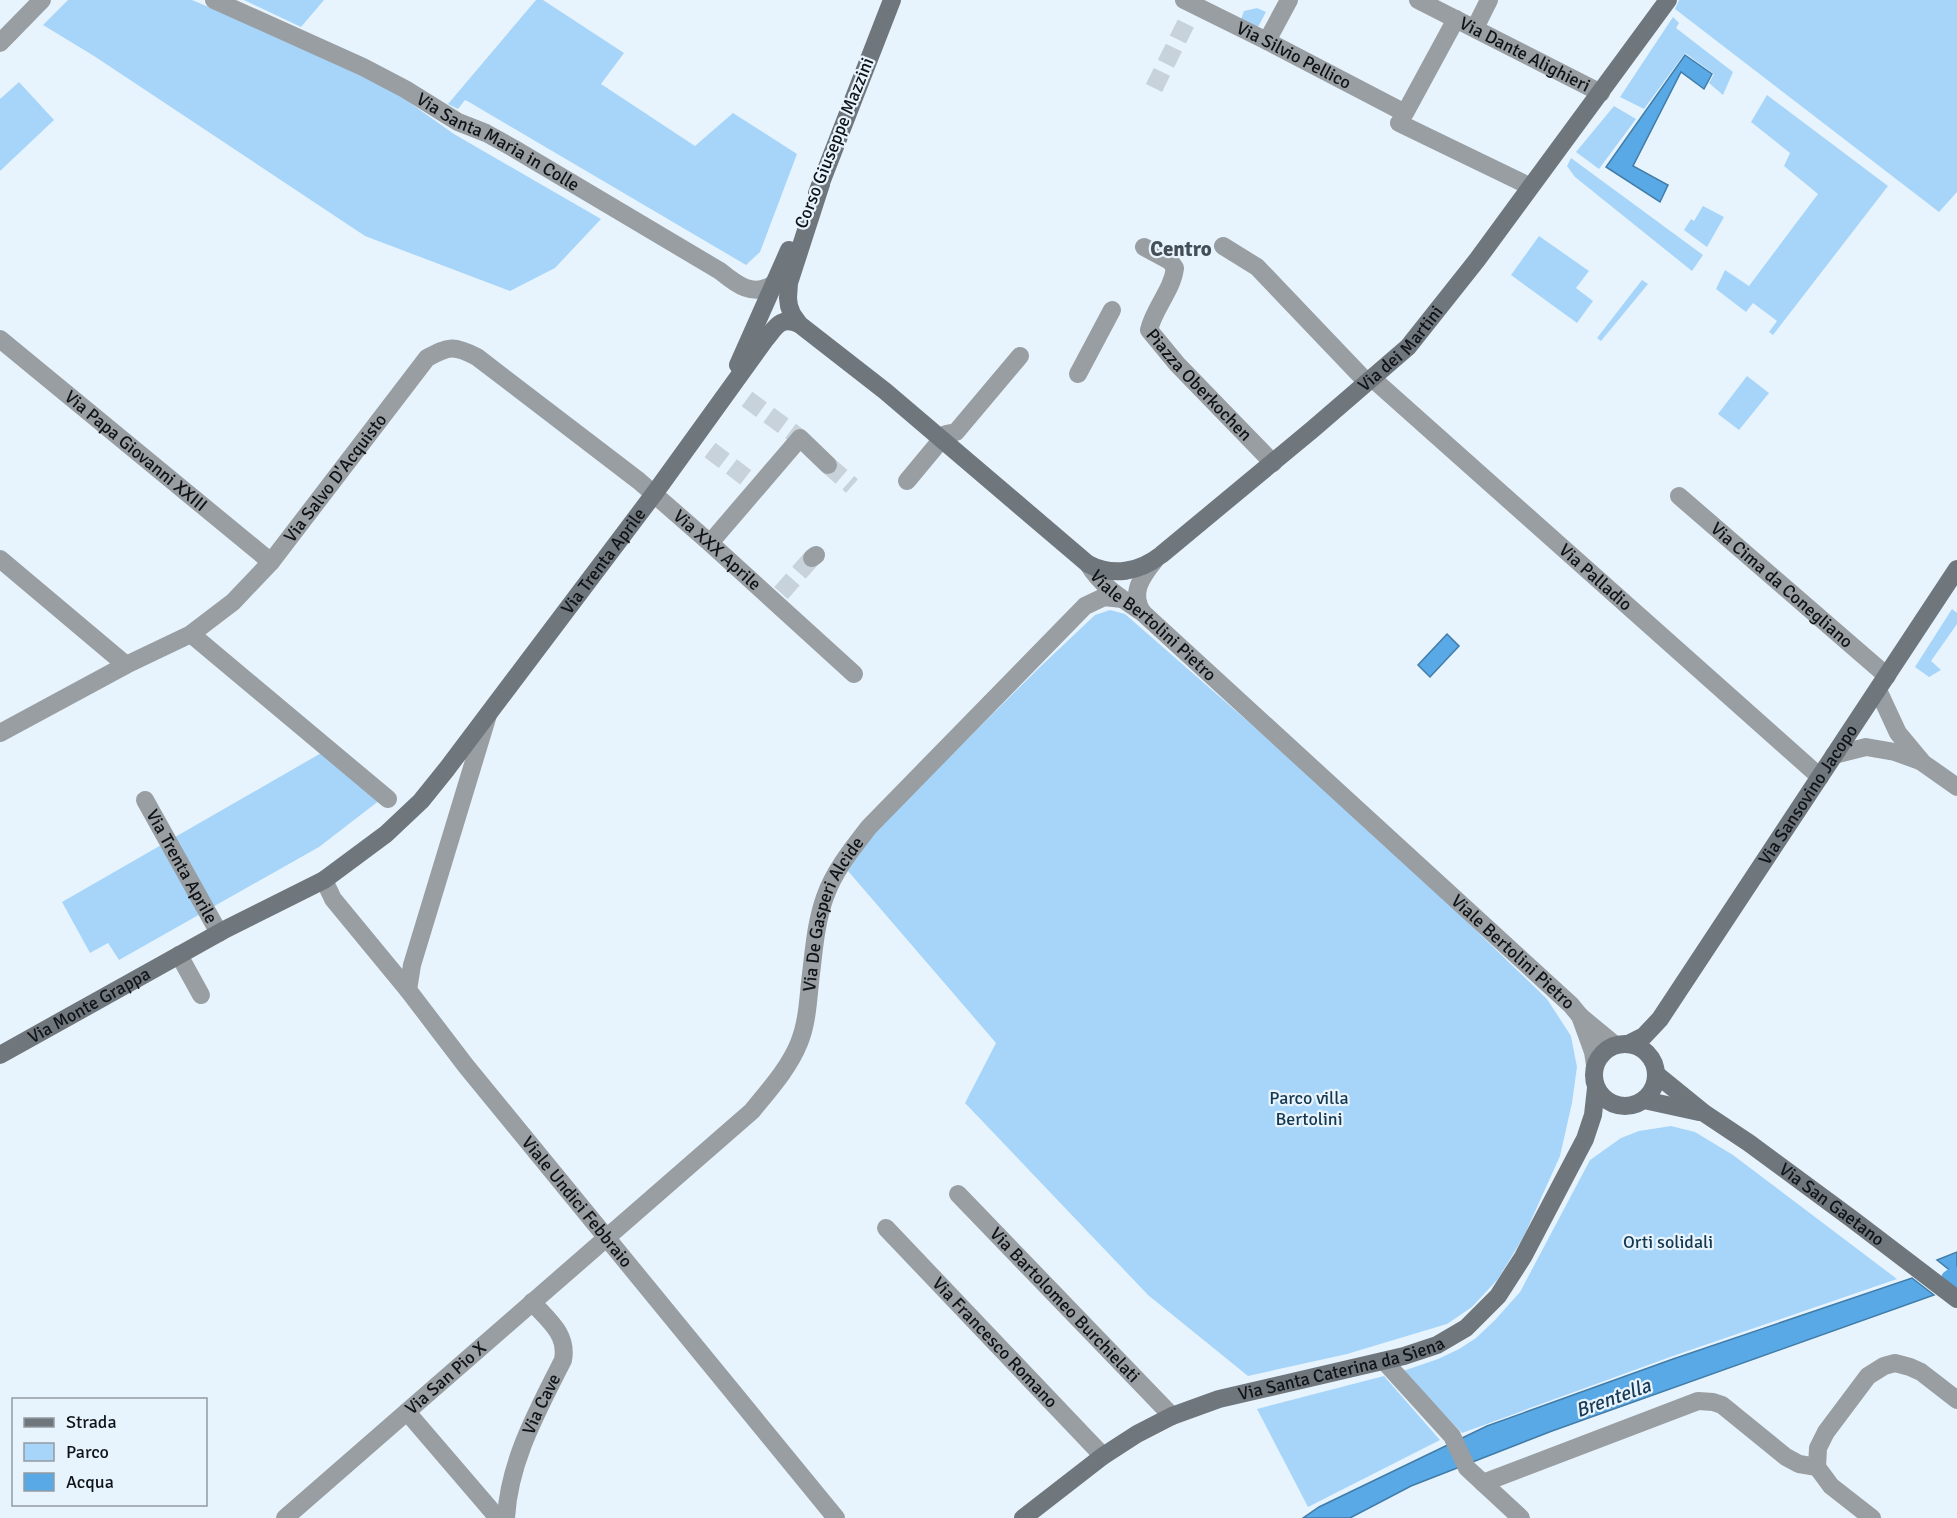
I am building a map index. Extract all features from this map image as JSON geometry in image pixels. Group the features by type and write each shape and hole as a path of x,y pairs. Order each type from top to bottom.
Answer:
{"main road":[{"name":"Corso Giuseppe Mazzini","path":"773,284 821,184 892,0"},
{"name":"Via dei Martini","path":"1088,564 1100,569 1126,571 1143,567 1155,560 1273,463 1367,378 1408,347 1432,319 1601,93 1664,1"},
{"path":"799,324 789,306 789,287 821,184"},
{"name":"Via Trenta Aprile","path":"717,407 773,284"},
{"name":"Via Trenta Aprile","path":"179,955 324,880 374,844 410,812 489,715 654,494 765,340 777,326 788,320 799,324"},
{"name":"Viale Bertolini Pietro","path":"799,324 885,391 1088,564"},
{"name":"Via Sansovino Jacopo","path":"1649,1055 1660,1020 1957,569"},
{"name":"Via Monte Grappa","path":"0,1055 179,955"},
{"name":"Via Sansovino Jacopo","path":"1622,1045 1644,1035 1660,1020"},
{"path":"1622,1045 1636,1046 1649,1055 1654,1064 1655,1084 1644,1100 1637,1104 1621,1106 1606,1100 1596,1088 1595,1065 1606,1050 1622,1045"},
{"name":"Via San Gaetano","path":"1656,1074 1704,1113 1834,1205 1957,1299"},
{"name":"Via Santa Caterina da Siena","path":"1023,1518 1103,1456 1137,1434 1172,1416 1219,1399 1384,1362 1437,1346 1466,1328 1498,1296 1523,1257 1585,1139 1593,1115 1596,1088"},
{"name":"Via San Gaetano","path":"1644,1100 1704,1113"},
{"name":"Via Santa Caterina da Siena","path":"1585,1139 1621,1106"}],"street":[{"path":"0,42 42,0"},
{"name":"Via Santa Maria in Colle","path":"214,0 363,67 451,117 486,133 720,271 746,289 759,291 773,284"},
{"path":"1267,41 1289,0"},
{"name":"Via Dante Alighieri","path":"1418,0 1601,93"},
{"path":"1475,28 1489,0"},
{"name":"Via Silvio Pellico","path":"1192,6 1267,41 1402,118 1523,183"},
{"path":"1402,118 1456,19"},
{"path":"1223,246 1257,267 1367,378"},
{"name":"Piazza Oberkochen","path":"1144,247 1170,261 1175,268 1174,278 1153,317 1149,330 1175,361 1273,463"},
{"path":"1078,374 1112,310"},
{"name":"Via Papa Giovanni XXIII","path":"0,339 271,562"},
{"name":"Via Salvo D'Acquisto","path":"0,733 126,665 191,634 233,602 271,562 411,377 427,358 447,347 462,349 477,357 654,494"},
{"path":"908,481 941,439 946,434 956,432 1020,356"},
{"name":"Via Palladio","path":"1367,378 1820,777"},
{"path":"710,543 800,438 828,465"},
{"name":"Via XXX Aprile","path":"654,494 778,600 854,674"},
{"name":"Via Cima da Conegliano","path":"1679,496 1883,683"},
{"path":"0,559 126,665"},
{"name":"Via dei Martini","path":"1143,613 1137,604 1136,593 1144,575 1155,560"},
{"path":"1088,564 1094,587 1088,604"},
{"name":"Viale Bertolini Pietro","path":"1088,564 1099,580 1143,613 1571,1005 1580,1016 1622,1045"},
{"path":"1088,604 1106,597 1122,599"},
{"name":"Via De Gasperi Alcide","path":"607,1238 732,1130 769,1090 789,1063 799,1043 805,1022 819,916 833,879 850,852 869,827 1088,604"},
{"path":"191,634 388,799"},
{"path":"1883,683 1898,734 1923,763"},
{"name":"Via Trenta Aprile","path":"408,990 412,965 489,715"},
{"path":"1834,755 1866,747 1895,752 1923,763 1957,787"},
{"name":"Via Trenta Aprile","path":"145,800 219,933"},
{"name":"Viale Undici Febbraio","path":"324,880 333,899 408,990 466,1066 836,1518"},
{"path":"179,955 201,995"},
{"name":"Viale Bertolini Pietro","path":"1580,1016 1593,1052 1595,1065"},
{"name":"Via Bartolomeo Burchielati","path":"958,1194 1172,1416"},
{"name":"Via Francesco Romano","path":"886,1228 1103,1456"},
{"name":"Via San Pio X","path":"285,1518 306,1511 407,1412 607,1238"},
{"name":"Via Cave","path":"506,1518 511,1481 528,1431 563,1360 565,1348 560,1334 532,1302"},
{"path":"1384,1362 1452,1436 1466,1466 1521,1518"},
{"path":"1872,1518 1831,1486 1817,1467 1818,1448 1826,1431 1868,1376 1884,1366 1895,1363 1921,1372 1957,1400"},
{"path":"1484,1483 1698,1401 1722,1405 1786,1457 1799,1464 1817,1467"},
{"path":"407,1412 498,1518"}],"green space":[{"path":"68,0 192,0 294,43 396,93 454,134 601,219 555,268 510,291 365,236 94,56 43,25"},
{"path":"244,0 324,0 301,27"},
{"path":"536,0 543,0 624,53 601,84 695,146 733,113 797,154 760,252 746,265 469,102 465,100 458,109 448,104"},
{"path":"1679,0 1957,0 1957,192 1939,212 1675,9"},
{"path":"1257,8 1266,12 1258,27 1241,19 1244,11"},
{"path":"1673,17 1679,23 1676,28 1733,72 1723,95 1709,83 1714,74 1685,53 1644,109 1620,97"},
{"path":"19,82 54,120 0,171 0,99"},
{"path":"1767,95 1888,186 1773,335 1769,332 1777,321 1753,303 1746,312 1716,289 1725,270 1749,286 1818,194 1784,166 1790,153 1751,122"},
{"path":"1614,106 1636,119 1599,169 1576,152"},
{"path":"1571,158 1703,255 1692,271 1575,177 1567,166"},
{"path":"1703,206 1724,217 1707,247 1684,230 1691,219 1694,221"},
{"path":"1539,236 1589,271 1576,288 1593,301 1577,323 1511,275"},
{"path":"1642,280 1648,284 1601,341 1597,338"},
{"path":"1747,376 1769,393 1739,430 1718,414"},
{"path":"1952,609 1957,613 1957,624 1931,661 1941,670 1929,677 1915,667"},
{"name":"Parco villa Bertolini","path":"1110,610 1125,614 1370,828 1547,999 1571,1036 1577,1067 1572,1103 1560,1156 1524,1236 1498,1279 1472,1307 1447,1324 1347,1354 1248,1376 1148,1295 965,1103 996,1043 848,871 862,848 888,818 1095,615"},
{"path":"323,752 380,800 319,847 119,960 108,943 90,953 62,902"},
{"name":"Orti solidali","path":"1671,1126 1695,1132 1733,1155 1897,1279 1673,1356 1462,1433 1403,1371 1438,1359 1476,1338 1520,1292 1590,1160 1621,1138 1639,1131"},
{"path":"1384,1376 1440,1440 1308,1507 1257,1409"}],"water":[{"path":"1685,55 1712,74 1704,89 1681,72 1633,166 1668,185 1660,202 1606,167"},
{"path":"1447,634 1459,646 1430,677 1418,665"},
{"path":"1957,1252 1957,1276 1937,1260"},
{"name":"Brentella","path":"1912,1278 1934,1295 1552,1431 1411,1486 1350,1518 1303,1518 1319,1507 1487,1426 1673,1359"}],"waterway":[{"path":"1951,1280 1957,1277"}],"tunnel":[{"path":"1154,88 1188,19"},
{"path":"747,399 800,438"},
{"path":"710,450 758,487"},
{"path":"828,465 852,486"},
{"path":"781,593 812,558"}],"district":[{"name":"Centro","path":"1181,249"}]}
